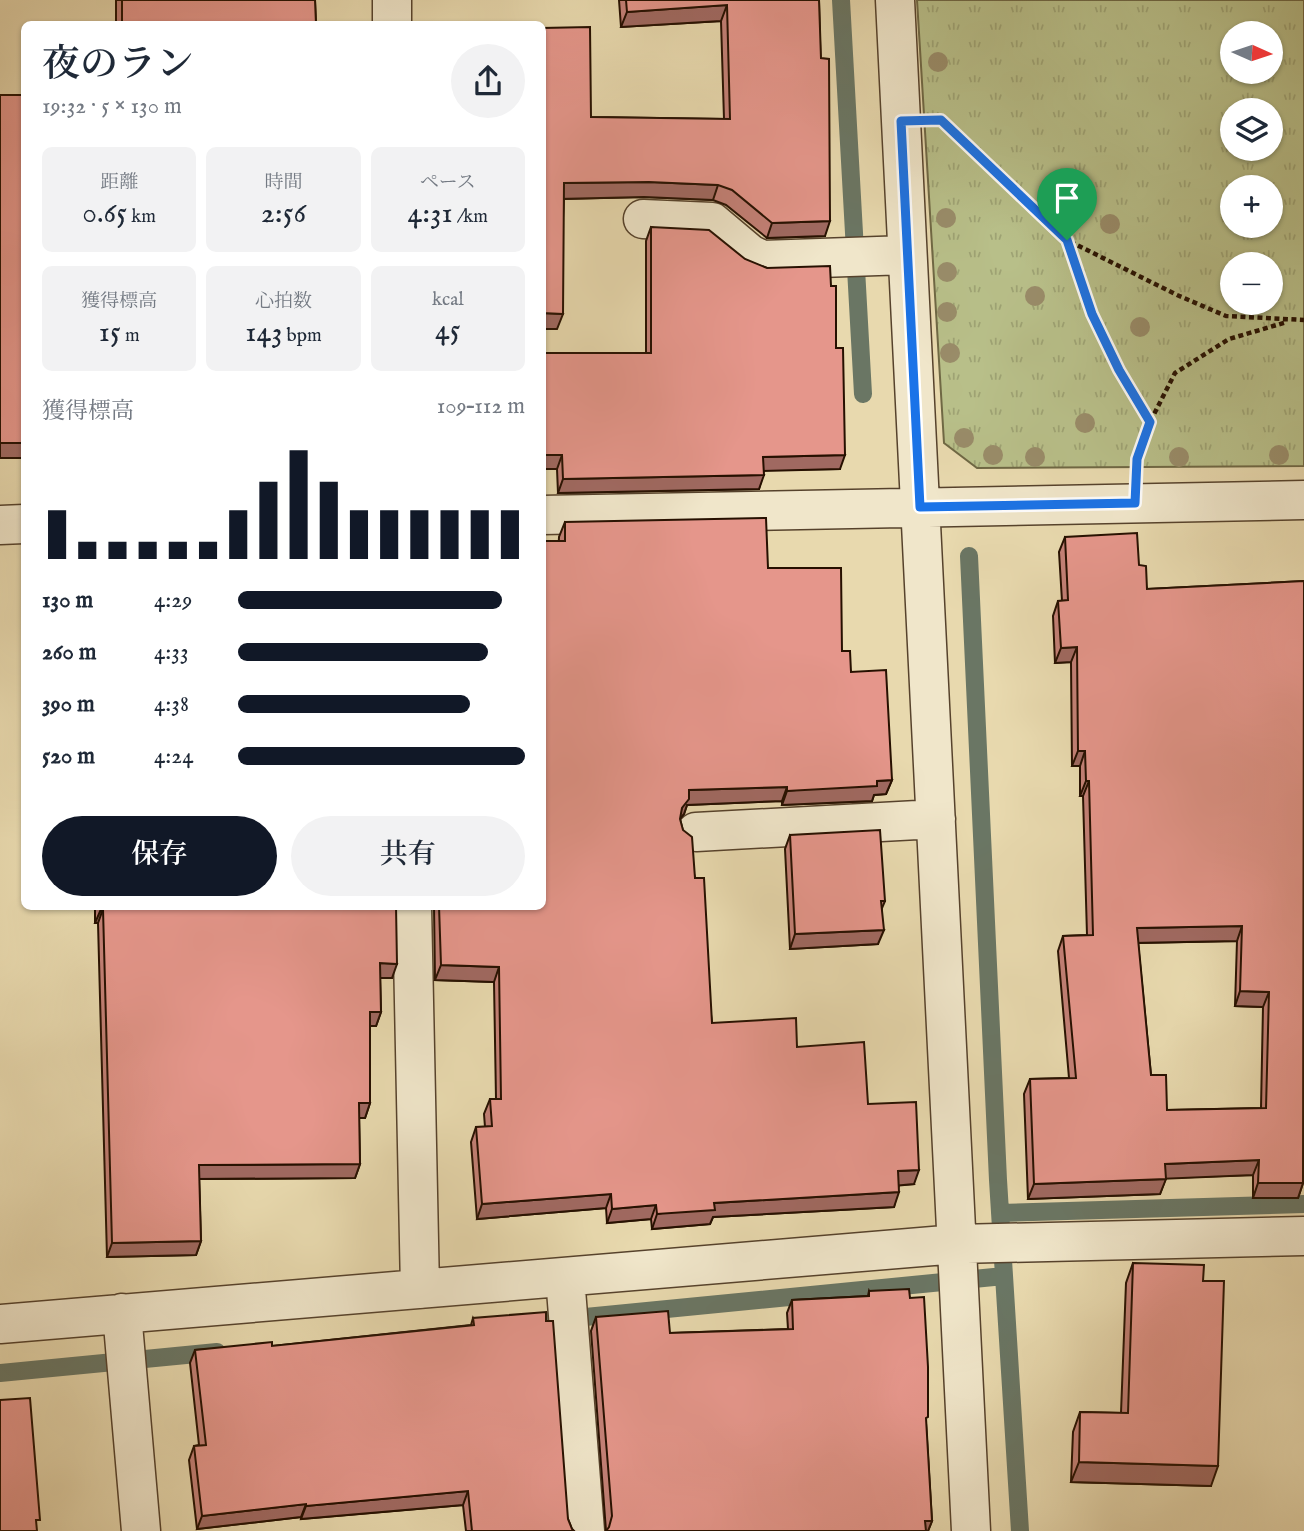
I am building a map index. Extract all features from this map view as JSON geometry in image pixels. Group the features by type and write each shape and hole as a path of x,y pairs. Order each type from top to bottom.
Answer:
{"street":[{"path":"392,0 392,21"},
{"path":"895,0 901,121 874,256 920,507 936,819 976,1258 971,1531"},
{"path":"643,219 712,222 750,254 762,260 874,256"},
{"path":"546,514 1304,500"},
{"path":"0,525 21,524"},
{"path":"696,832 936,819"},
{"path":"412,910 420,1289"},
{"path":"0,1324 420,1289 567,1304 976,1258 1304,1236"},
{"path":"567,1304 585,1531"},
{"path":"122,1313 141,1531"}],"path":[{"path":"901,121 941,120 1067,240 1177,295 1226,316 1304,320"},
{"path":"1067,240 1092,314 1119,370 1150,422"},
{"path":"1135,503 1137,459 1150,422 1175,373 1229,339 1292,321"}],"green space":[{"path":"917,0 1304,0 1304,466 977,468 944,443"}],"building":[{"path":"122,0 315,0 316,21 122,21"},
{"path":"626,0 819,0 821,58 829,59 830,221 772,223 732,190 718,185 649,182 564,183 563,314 546,313 546,28 590,27 591,117 730,119 727,5 627,12"},
{"path":"0,95 21,95 21,443 0,443"},
{"path":"651,227 709,230 745,259 767,268 830,266 831,286 836,286 836,348 843,348 845,455 763,457 764,475 563,479 562,455 546,455 546,353 651,353"},
{"path":"766,518 768,568 841,568 842,651 850,651 851,672 886,670 892,780 877,781 877,786 787,791 787,787 689,790 689,799 682,808 680,819 683,830 692,837 695,878 704,878 712,1023 796,1018 797,1047 864,1042 868,1104 916,1102 919,1170 898,1171 899,1192 714,1203 715,1210 657,1214 656,1205 612,1209 611,1194 482,1204 476,1127 492,1126 490,1099 501,1099 499,967 441,965 439,910 546,910 546,541 565,541 565,522"},
{"path":"1137,533 1139,565 1146,566 1147,589 1304,581 1303,1183 1258,1183 1259,1160 1165,1164 1166,1179 1034,1184 1030,1079 1076,1078 1063,936 1093,935 1089,781 1086,781 1085,751 1078,751 1077,647 1061,648 1058,601 1068,600 1065,537","holes":["1242,926 1240,991 1269,992 1266,1108 1167,1110 1166,1075 1151,1075 1137,928"]},
{"path":"880,830 885,901 881,901 884,930 795,934 790,835"},
{"path":"103,910 396,910 397,964 380,963 381,1012 370,1012 370,1103 359,1103 360,1164 199,1165 201,1241 112,1243"},
{"path":"1133,1263 1204,1265 1203,1281 1224,1281 1218,1466 1079,1462 1080,1412 1128,1413"},
{"path":"909,1289 910,1298 924,1297 928,1367 926,1418 932,1521 925,1521 926,1531 606,1531 612,1516 596,1317 668,1311 670,1333 793,1329 792,1300 869,1296 869,1291"},
{"path":"546,1312 546,1321 553,1321 568,1519 574,1531 472,1531 468,1491 306,1504 202,1516 194,1446 206,1445 195,1350 272,1342 272,1346 474,1325 473,1318"},
{"path":"30,1398 40,1520 36,1520 37,1531 0,1531 0,1400"}],"waterway":[{"path":"841,0 863,394"},
{"path":"969,556 998,1180 1020,1531"},
{"path":"1000,1213 1304,1204"},
{"path":"524,1323 1004,1276"},
{"path":"0,1373 217,1352"}],"route":[{"path":"941,120 1067,240 1092,314 1119,370 1150,422 1137,459 1135,503 920,507 901,121 941,120"}]}
